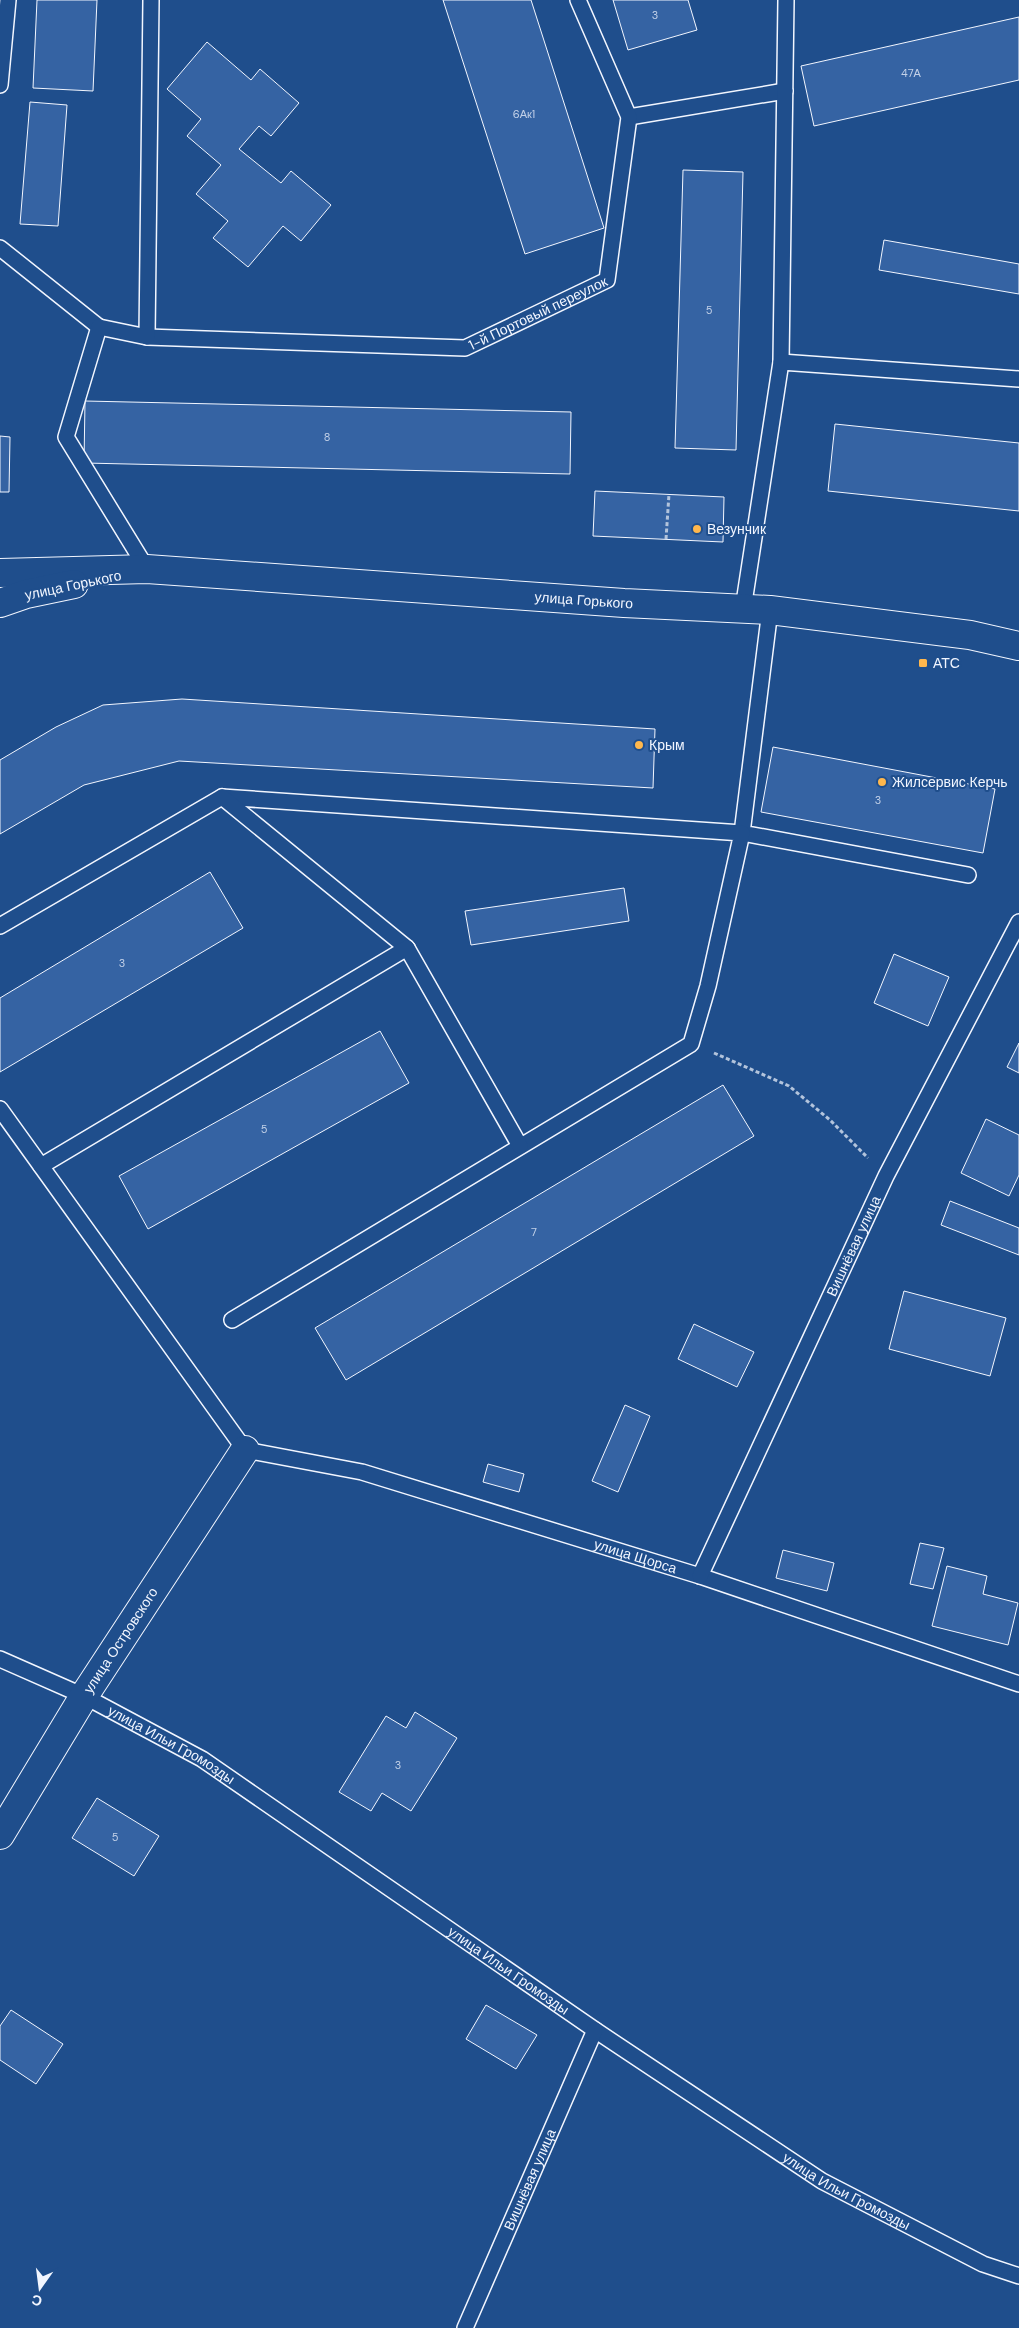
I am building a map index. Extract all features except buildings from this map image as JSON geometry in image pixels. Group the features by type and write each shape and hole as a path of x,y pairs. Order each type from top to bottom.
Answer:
{"main road":[{"name":"улица Горького","path":"0,603 26,594 147,569"},
{"name":"улица Горького","path":"0,573 147,569 624,603 770,610 970,635 1019,646"},
{"name":"улица Островского","path":"0,1835 84,1696 245,1450"}],"lane":[{"path":"0,86 8,0"},
{"path":"0,248 99,327 147,337 151,0"},
{"path":"578,0 629,117 785,91"},
{"path":"743,609 781,362 786,0"},
{"name":"1-й Портовый переулок","path":"147,337 465,348 607,280 629,117"},
{"path":"99,327 66,437 147,569"},
{"path":"781,362 1019,379"},
{"path":"232,1320 691,1044 708,986 742,833 770,610"},
{"path":"222,797 407,948 520,1146"},
{"path":"0,926 222,797 742,833 968,875"},
{"name":"Вишнёвая улица","path":"700,1576 886,1176 1019,922"},
{"path":"41,1166 407,948"},
{"path":"0,1109 245,1450"},
{"name":"улица Щорса","path":"245,1450 362,1472 700,1576 1019,1684"},
{"name":"улица Ильи Громозды","path":"0,1659 84,1696 202,1759 595,2030 822,2181 983,2264 1019,2276"},
{"name":"Вишнёвая улица","path":"465,2328 595,2030"}],"path":[{"path":"666,539 668,494"},
{"path":"691,1044 789,1086 830,1120 886,1176"}],"place":[{"name":"Везунчик","path":"697,529"},
{"name":"АТС","path":"923,663"},
{"name":"Крым","path":"639,745"},
{"name":"Жилсервис Керчь","path":"882,782"}]}
